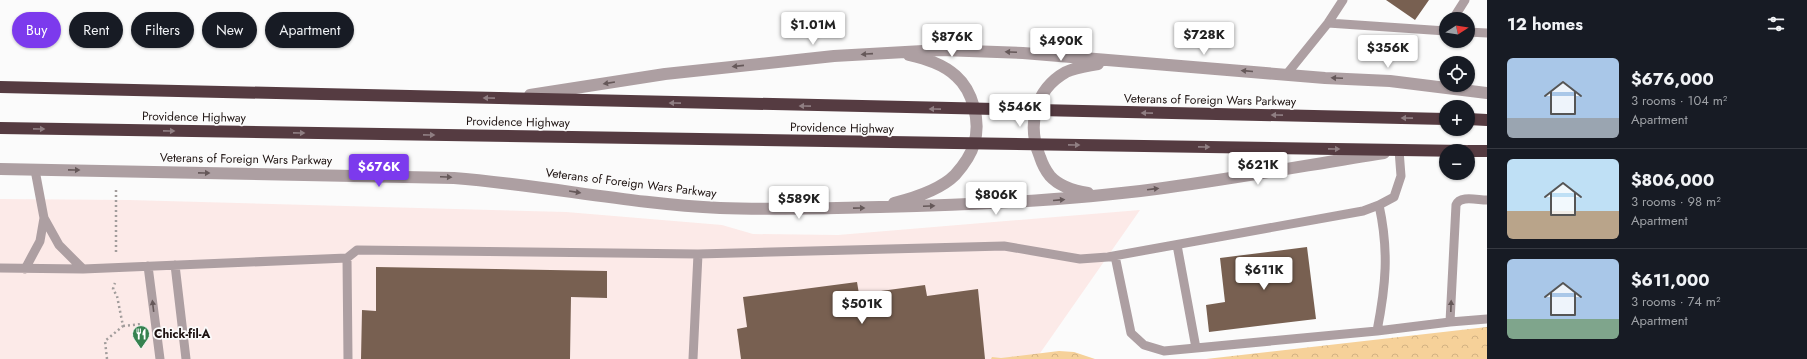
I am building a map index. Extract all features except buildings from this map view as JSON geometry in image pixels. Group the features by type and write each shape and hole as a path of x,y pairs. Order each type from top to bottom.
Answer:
{"highway":[{"name":"Providence Highway","path":"0,87 974,110"},
{"name":"Veterans of Foreign Wars Parkway","path":"974,110 1439,119"},
{"path":"1475,119 1487,120"},
{"name":"Providence Highway","path":"0,128 1035,145"},
{"name":"Veterans of Foreign Wars Parkway","path":"1035,145 1439,151"},
{"name":"Veterans of Foreign Wars Parkway","path":"1475,151 1487,151"}],"street":[{"path":"509,99 665,74 827,57 893,52 981,50 1286,75 1390,81 1487,94"},
{"path":"876,207 904,200 939,186 954,176 967,161 974,144 977,129 974,110 968,92 957,76 943,66 924,59 893,52"},
{"path":"1114,194 1086,193 1073,190 1061,184 1050,175 1035,145 1032,129 1035,111 1041,97 1053,82 1066,72 1083,66 1119,61"},
{"name":"Veterans of Foreign Wars Parkway","path":"0,169 454,178 529,185 683,206 730,208 876,207 1025,202 1114,194 1243,176 1398,150"}],"lane":[{"path":"1286,75 1328,23 1344,0"},
{"path":"1457,12 1465,0"},
{"path":"1328,23 1439,30"},
{"path":"1475,32 1487,33"},
{"path":"0,268 83,269 347,258 357,250 698,254 1004,246 1080,259 1116,256 1363,211 1379,206 1394,197 1401,176 1398,150"},
{"path":"35,170 44,218 58,245 83,269"},
{"path":"1450,322 1456,205 1457,202 1462,199 1487,200"},
{"path":"1377,331 1384,294 1386,264 1386,241 1379,206"},
{"path":"25,268 40,241 44,218"},
{"path":"1177,246 1196,348"},
{"path":"693,359 698,254"},
{"path":"1116,256 1132,333 1144,344 1164,351 1487,319"},
{"path":"347,258 348,359"},
{"path":"175,265 186,359"},
{"path":"148,266 160,359"}],"path":[{"path":"116,188 116,252"},
{"path":"115,282 114,289 117,296 123,326"},
{"path":"107,359 105,342 123,326 146,324"}],"shaded area":[{"path":"0,199 129,200 566,212 722,225 753,234 838,235 1140,210 1036,359 0,359"}],"green space":[{"path":"1487,327 1487,359 1206,359"},
{"path":"1059,351 1074,352 1095,359 991,359 992,357 1001,358"}],"place":[{"name":"Chick-fil-A","path":"141,349"}]}
